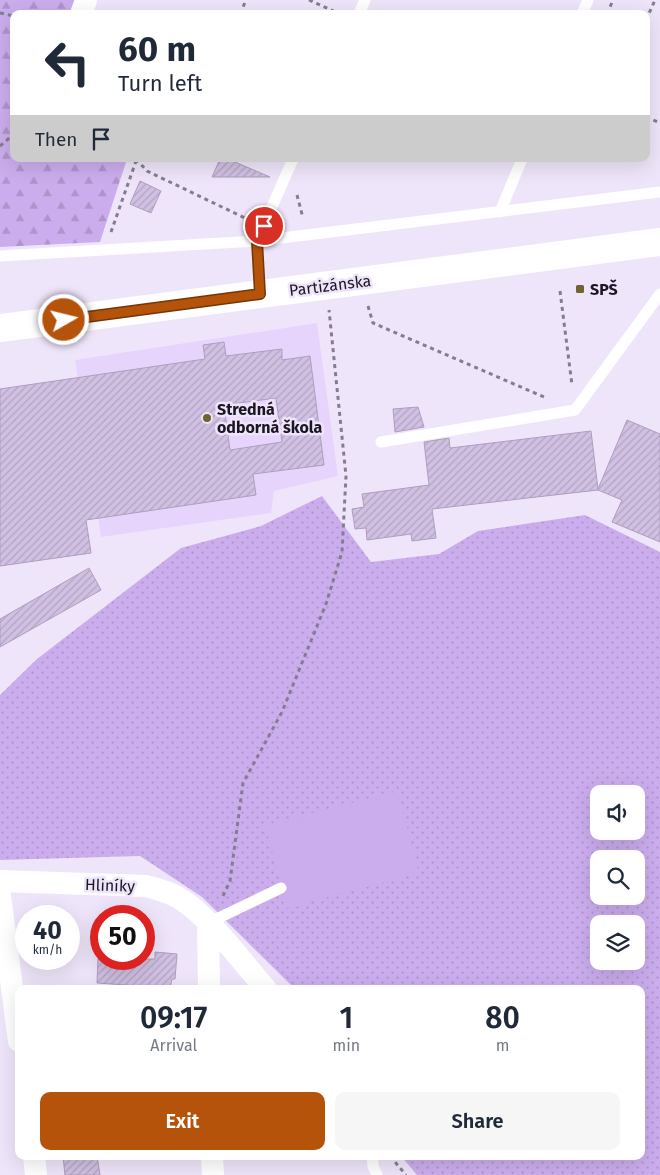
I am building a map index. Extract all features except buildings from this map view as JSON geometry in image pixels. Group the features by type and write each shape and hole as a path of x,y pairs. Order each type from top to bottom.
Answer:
{"main road":[{"name":"Partizánska","path":"0,328 660,242"}],"street":[{"name":"Hliníky","path":"0,881 146,886 166,891 181,899 208,924 262,985"},
{"path":"0,896 15,1010"},
{"path":"208,924 208,985"},
{"path":"34,1160 36,1175"},
{"path":"212,1160 214,1175"}],"lane":[{"path":"260,294 257,241 292,162"},
{"path":"500,212 521,162"},
{"path":"0,256 257,241 660,192"},
{"path":"380,442 575,410 660,294"},
{"path":"208,924 281,888"},
{"path":"372,1160 377,1175"}],"path":[{"path":"309,0 331,10"},
{"path":"0,146 10,137"},
{"path":"105,249 135,162"},
{"path":"138,162 147,171 264,226"},
{"path":"296,193 308,235"},
{"path":"560,291 575,410"},
{"path":"368,306 373,323 575,410"},
{"path":"208,924 230,881 243,783 282,712 326,604 342,552 346,476 329,311"},
{"path":"393,1160 406,1175"}],"shaded area":[{"name":"Stredná odborná škola","path":"317,323 338,476 274,491 271,513 101,537 75,360"}],"green space":[{"path":"0,0 75,0 71,10 10,10 10,162 126,162 100,242 0,247"},
{"path":"322,496 371,562 439,554 478,531 585,515 660,552 660,1175 417,1175 404,1160 645,1160 645,985 291,985 202,897 140,856 0,860 0,695 37,659 181,548 261,526"},
{"path":"398,791 419,873 287,908 265,825"}],"place":[{"name":"SPŠ","path":"580,289"},
{"name":"Stredná odborná škola","path":"207,418"}],"route":[{"path":"64,320 260,294 257,241 264,226"}]}
